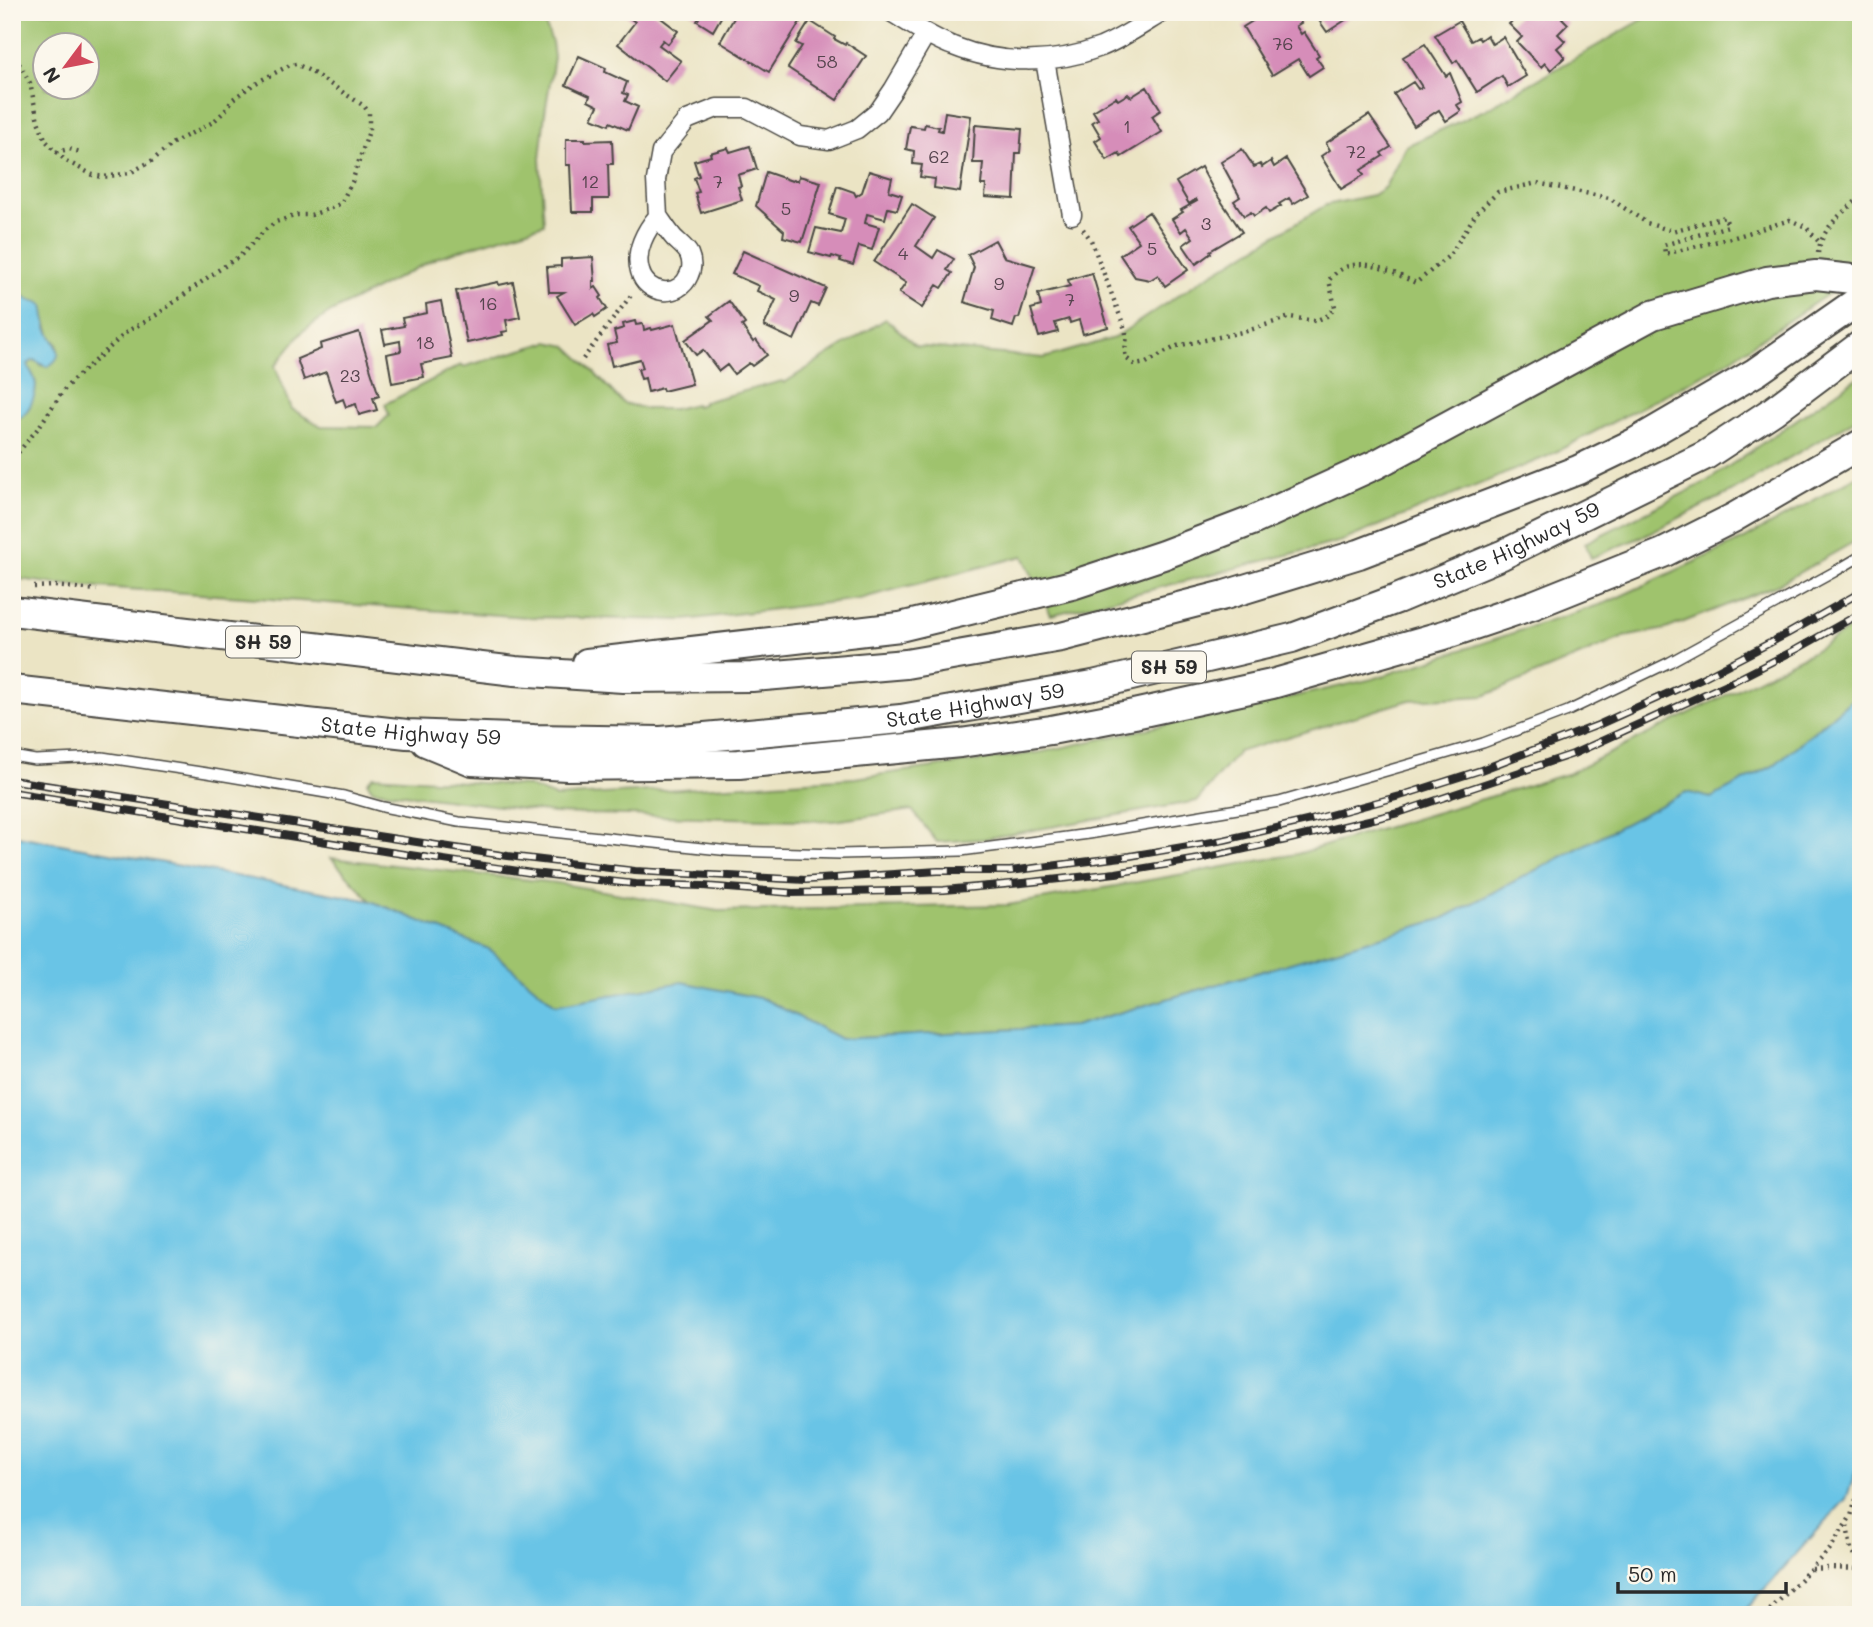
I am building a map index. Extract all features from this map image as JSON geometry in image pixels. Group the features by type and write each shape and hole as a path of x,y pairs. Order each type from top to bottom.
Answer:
{"main road":[{"path":"515,671 900,627 1072,585 1163,555 1252,521 1377,464 1653,316 1767,281 1816,275 1861,280"},
{"name":"State Highway 59","path":"18,600 515,671 624,678 752,677 905,664 1061,637 1225,595 1359,554 1577,470 1634,443 1756,372 1861,299"},
{"name":"State Highway 59","path":"12,690 407,734 661,741 901,719 1093,685 1292,638 1397,599 1502,555 1706,454 1773,411 1861,345"},
{"path":"407,734 472,761 580,766 738,764 960,743 1051,730 1134,714 1272,684 1444,635 1533,604 1662,553 1733,519 1861,444"}],"street":[{"path":"891,12 926,34 965,51 998,59 1045,60 1101,47 1163,12"},
{"path":"658,216 647,229 642,242 639,270 643,279 651,286 660,292 670,292 688,279 692,267 688,253 658,216 656,180 661,152 687,120 717,108 747,108 800,136 829,140 858,129 877,112 894,90 926,34"},
{"path":"1045,60 1072,215"}],"lane":[{"path":"12,756 36,760 102,757 344,796 383,807 459,822 730,851 840,854 961,850 1089,834 1279,802 1483,743 1567,711 1670,662 1861,555"}],"path":[{"path":"12,61 20,65 30,83 43,137 56,152 76,167 98,176 130,173 153,160 173,143 213,122 233,99 261,79 290,65 296,64 310,71 360,103 367,109 370,120 369,131 352,182 341,203 311,215 297,215 276,222 240,256 158,314 128,331 63,391 39,428 12,460"},
{"path":"56,152 69,149 80,152"},
{"path":"1072,215 1091,240 1128,340 1126,358 1135,365 1146,363 1177,346 1247,331 1290,317 1315,321 1329,315 1335,307 1329,280 1336,271 1358,264 1378,266 1416,282 1450,255 1477,212 1498,192 1537,183 1609,198 1647,223 1672,230 1725,217 1728,226 1664,244 1665,254 1790,220 1806,227 1820,243"},
{"path":"1816,265 1820,243 1827,228 1861,197"},
{"path":"583,359 643,279"},
{"path":"18,600 54,586 97,590"},
{"path":"1765,1615 1830,1549 1847,1524 1861,1483"},
{"path":"1847,1524 1851,1549 1861,1564"},
{"path":"1811,1570 1861,1569"}],"green space":[{"path":"12,12 547,12 545,24 554,57 540,159 544,224 438,257 331,312 303,331 275,366 292,409 321,426 377,427 389,415 385,404 461,365 463,367 548,342 567,346 623,403 646,409 696,406 782,381 784,383 886,319 916,346 1044,358 1114,338 1201,280 1326,205 1373,195 1385,187 1406,146 1484,110 1656,12 1861,12 1861,272 1722,365 1548,456 1342,541 1051,615 1023,556 859,599 685,620 527,617 56,584 12,578 12,418 26,413 35,393 36,384 28,364 34,360 43,366 55,360 58,348 38,302 22,295 12,280"},
{"path":"1861,375 1861,416 1731,492 1639,538 1591,558 1585,543 1706,482"},
{"path":"1861,474 1861,538 1775,586 1666,629 1624,637 1484,696 1410,700 1238,752 1197,801 983,839 937,842 912,810 833,821 554,813 373,790 367,782 373,776 527,786 555,797 855,778 1042,752 1373,679 1608,602 1744,539"},
{"path":"1861,622 1861,692 1773,766 1711,798 1686,792 1442,919 1074,1026 841,1039 764,999 682,983 556,1005 489,949 371,901 331,858 557,883 718,911 1008,905 1297,854 1570,773 1810,653"}],"water":[{"path":"12,280 25,298 43,305 47,328 58,353 54,362 47,367 34,360 28,364 36,385 35,394 27,411 21,417 13,419"},
{"path":"1861,692 1861,1417 1856,1425 1859,1463 1846,1499 1750,1605 1737,1615 12,1615 12,835 371,901 489,949 556,1005 682,982 764,999 841,1039 1074,1026 1442,919 1686,792 1711,798 1773,766"}],"building":[{"path":"622,12 653,12 678,31 668,44 663,40 659,45 681,61 665,81 618,44 635,22"},
{"path":"690,12 724,12 713,31 697,21 699,18"},
{"path":"735,12 784,12 800,22 769,72 720,42"},
{"path":"1267,12 1295,12 1301,23 1296,26 1301,34 1304,32 1319,55 1316,57 1323,67 1309,76 1298,59 1272,75 1243,27"},
{"path":"1322,12 1358,12 1327,32 1316,16"},
{"path":"1522,12 1529,17 1534,12 1568,12 1562,18 1568,24 1558,34 1565,41 1557,48 1565,57 1551,70 1545,63 1541,67 1517,42 1522,37 1509,24"},
{"path":"810,21 835,37 834,39 866,56 837,100 788,68 802,46 796,43"},
{"path":"1459,21 1471,41 1478,37 1480,40 1487,35 1492,44 1503,37 1526,76 1508,87 1502,76 1477,92 1457,60 1453,63 1435,35"},
{"path":"1425,44 1446,76 1450,73 1462,102 1457,105 1461,111 1446,121 1439,110 1414,126 1394,94 1413,82 1418,89 1422,87 1403,57"},
{"path":"579,56 606,68 605,72 627,82 623,93 628,95 625,101 638,107 628,130 592,118 598,106 588,101 590,96 566,85"},
{"path":"1147,87 1161,110 1152,116 1162,132 1121,157 1119,153 1107,160 1095,141 1101,137 1092,122 1098,119 1093,111 1116,97 1118,100 1128,94 1131,97"},
{"path":"945,112 971,116 960,192 934,188 935,179 920,177 922,165 913,164 914,151 906,149 910,126 924,128 925,124 939,127 938,130 942,131"},
{"path":"1369,115 1391,147 1381,153 1383,156 1361,170 1364,175 1341,189 1321,156 1330,150 1326,143"},
{"path":"975,125 1022,129 1020,153 1016,153 1014,199 985,197 986,185 981,185 983,163 973,163"},
{"path":"566,139 612,140 613,164 608,164 609,199 593,199 593,212 572,212 570,165 566,165"},
{"path":"750,146 757,169 738,175 742,200 701,213 695,193 699,192 694,178 699,176 694,161 728,148 730,152"},
{"path":"1242,149 1254,167 1260,164 1262,167 1271,161 1274,167 1286,159 1308,195 1293,204 1289,198 1269,213 1266,208 1254,216 1251,212 1244,216 1234,201 1240,197 1221,162"},
{"path":"1201,167 1242,232 1210,251 1211,253 1196,264 1183,245 1193,238 1186,228 1181,232 1172,219 1197,201 1196,199 1189,204 1176,182"},
{"path":"869,171 892,178 889,191 902,195 897,210 888,208 885,219 867,214 865,223 879,227 872,250 859,246 853,265 832,256 831,258 809,252 816,228 841,233 845,219 829,214 837,186 854,192 856,196 862,192"},
{"path":"766,172 792,181 798,181 799,176 821,182 802,242 783,237 784,231 756,206"},
{"path":"912,204 934,218 916,246 933,258 938,250 954,259 947,270 952,273 942,288 937,285 922,308 899,293 906,283 874,262"},
{"path":"1149,212 1188,270 1165,286 1158,275 1150,280 1135,277 1120,255 1139,242 1128,226"},
{"path":"995,240 1004,257 1035,266 1019,318 1016,318 1013,327 992,320 994,311 964,302 974,267 968,255"},
{"path":"743,251 826,288 818,306 811,303 794,340 764,326 776,300 757,291 759,286 732,274"},
{"path":"593,257 593,289 596,287 607,309 575,325 557,296 564,292 549,292 547,267 561,266 561,259"},
{"path":"1092,273 1108,327 1083,334 1079,320 1070,323 1069,319 1055,323 1058,332 1039,337 1031,309 1041,306 1038,294 1070,286 1068,280"},
{"path":"498,282 499,285 513,282 520,317 506,320 508,331 502,332 503,335 467,343 456,291"},
{"path":"441,301 452,358 421,364 424,377 392,383 387,354 401,351 400,341 385,344 382,330 404,326 402,318 427,313 426,304"},
{"path":"729,301 745,324 742,326 753,342 756,340 767,355 734,374 727,365 719,371 703,350 696,355 685,340 713,320 709,316"},
{"path":"635,321 636,325 643,324 644,330 675,324 692,384 648,392 645,378 641,379 638,369 643,368 640,359 612,366 607,345 617,343 614,331 624,328 623,324"},
{"path":"359,332 379,396 373,398 377,410 359,415 356,404 346,407 343,399 336,402 326,372 304,380 297,359 321,349 320,344"}],"railway":[{"path":"12,780 508,856 635,871 806,880 938,871 1010,871 1130,856 1224,840 1400,796 1481,770 1598,725 1704,677 1861,592"},
{"path":"12,792 532,873 636,884 793,893 944,890 1022,883 1116,873 1199,859 1398,813 1573,754 1734,681 1861,613"}]}
